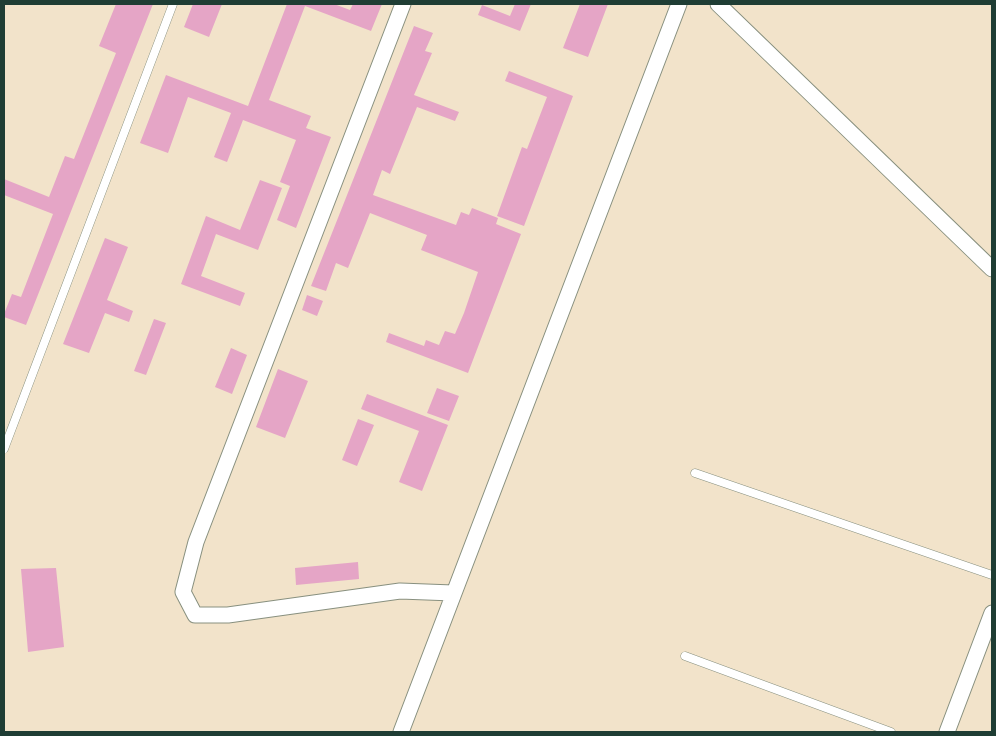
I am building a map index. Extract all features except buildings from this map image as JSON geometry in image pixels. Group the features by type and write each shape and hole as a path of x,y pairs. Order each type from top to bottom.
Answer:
{"street":[{"path":"403,4 196,542 183,592 195,615 228,615 400,591 453,593"},
{"path":"401,732 679,4"},
{"path":"718,4 992,270"},
{"path":"947,732 992,613"}],"lane":[{"path":"4,450 173,4"},
{"path":"695,473 992,575"},
{"path":"685,656 891,732"}]}
